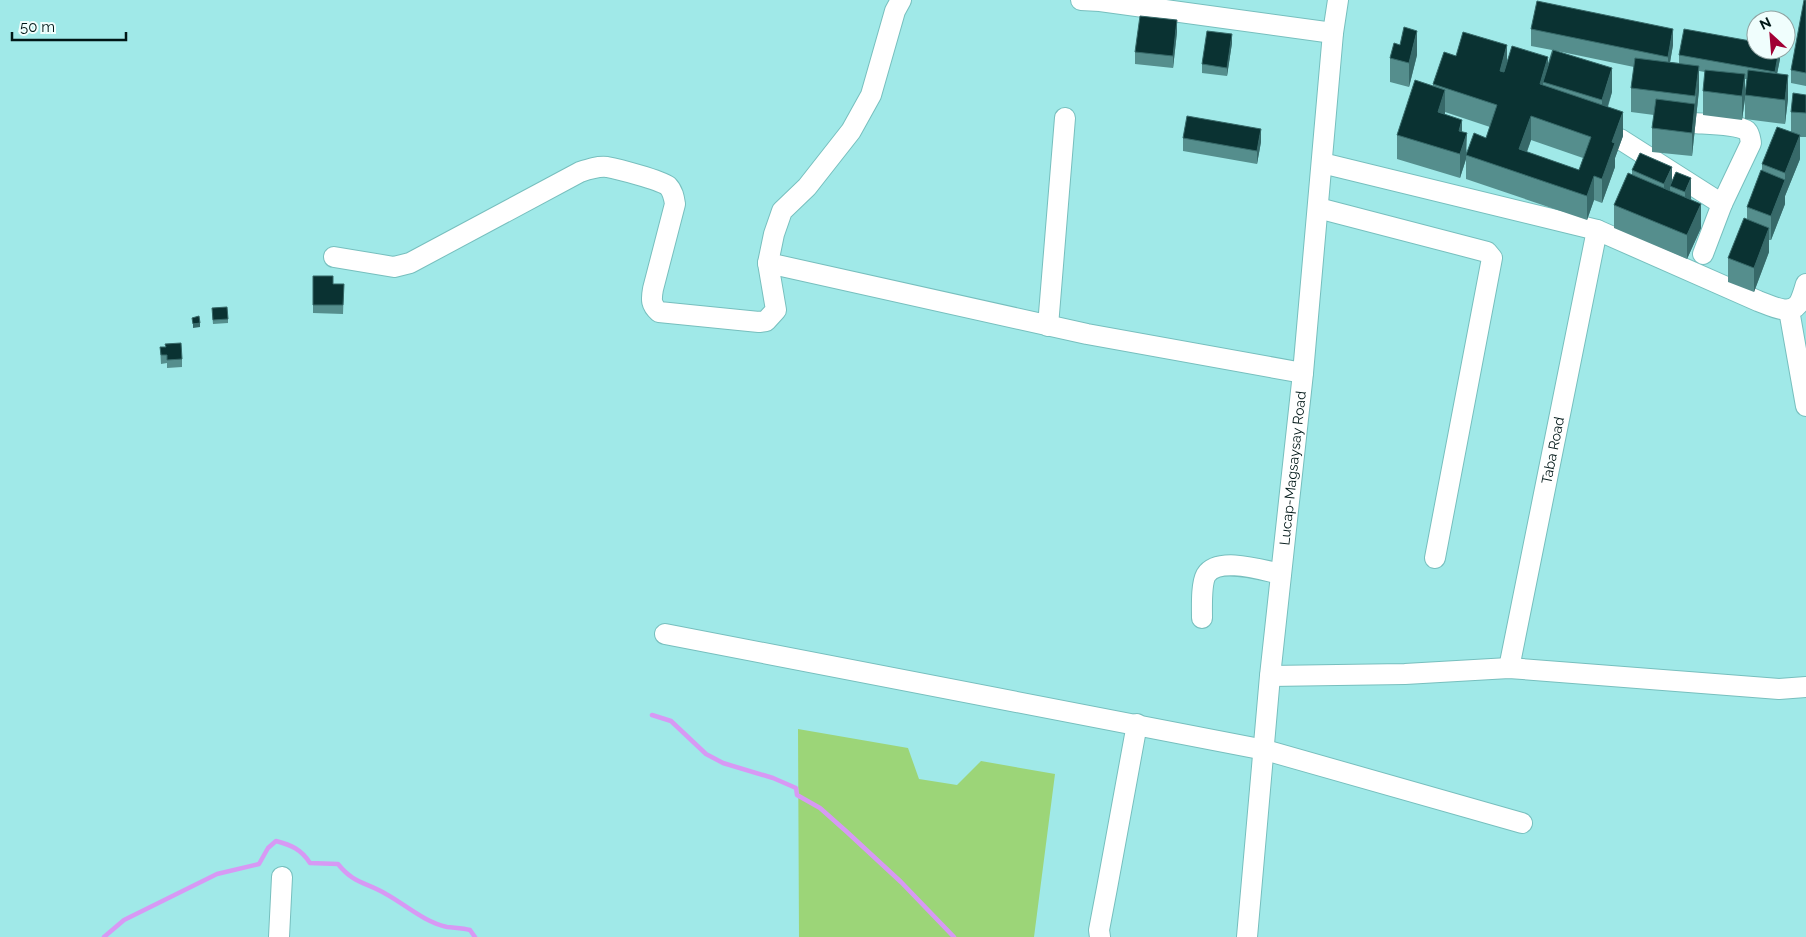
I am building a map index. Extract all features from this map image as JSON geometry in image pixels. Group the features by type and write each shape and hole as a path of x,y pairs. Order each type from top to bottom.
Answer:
{"street":[{"path":"334,257 394,267 410,263 580,172 590,168 607,167 668,186 674,195 675,204 653,289 651,300 653,307 659,312 759,322 766,321 776,310 768,263 774,234 782,211 807,186 851,132 871,95 895,11 901,0"},
{"path":"1081,0 1193,7 1333,34"},
{"name":"Lucap-Magsaysay Road","path":"1247,937 1270,676 1303,373 1333,34 1338,0"},
{"path":"1048,326 1065,118"},
{"path":"1693,122 1736,127 1746,130 1750,135 1750,142 1722,204 1703,254"},
{"path":"1620,139 1722,204"},
{"path":"1322,164 1597,230 1758,302 1783,310 1789,310 1799,303 1806,284"},
{"path":"1318,208 1487,252 1492,258 1435,558"},
{"name":"Taba Road","path":"1509,668 1597,230"},
{"path":"768,263 1048,326 1303,373"},
{"path":"1789,310 1806,406"},
{"path":"1202,618 1204,582 1206,575 1214,567 1229,564 1281,574"},
{"path":"665,634 1138,724 1264,750 1522,823"},
{"path":"1270,676 1405,674 1509,668 1779,689 1806,687"},
{"path":"1100,937 1099,930 1106,888 1138,724"},
{"path":"279,937 282,877"}],"green space":[{"path":"798,729 908,748 919,779 957,785 981,761 1055,774 1034,937 799,937"}],"building":[{"path":"1804,0 1806,0 1806,73 1791,70 1793,60 1796,60 1796,43"},
{"path":"1537,1 1673,29 1668,57 1531,29"},
{"path":"1140,16 1177,20 1173,56 1135,52"},
{"path":"1404,27 1417,31 1409,63 1390,58 1394,43 1400,45"},
{"path":"1684,29 1746,40 1746,60 1777,60 1775,72 1679,55"},
{"path":"1207,31 1232,34 1227,68 1202,64"},
{"path":"1463,32 1507,45 1500,71 1504,72 1512,46 1548,57 1540,84 1623,112 1612,142 1615,143 1602,179 1594,176 1587,196 1466,155 1474,133 1486,138 1497,105 1433,84 1444,52 1456,56","holes":["1531,116 1591,137 1579,170 1519,149"]},
{"path":"1553,50 1612,68 1602,100 1543,82"},
{"path":"1635,58 1699,66 1695,96 1631,88"},
{"path":"1705,70 1745,74 1742,96 1703,91"},
{"path":"1748,70 1788,75 1785,100 1745,95"},
{"path":"1415,80 1445,90 1438,112 1462,120 1459,131 1467,133 1460,154 1397,135"},
{"path":"1793,93 1806,95 1806,113 1791,112"},
{"path":"1656,99 1695,104 1692,133 1652,128"},
{"path":"1187,116 1261,129 1257,151 1183,138"},
{"path":"1777,127 1800,135 1785,173 1762,164"},
{"path":"1640,153 1672,167 1664,184 1632,170"},
{"path":"1761,170 1785,180 1771,216 1747,207"},
{"path":"1676,172 1691,178 1685,192 1670,186"},
{"path":"1628,173 1701,204 1687,235 1614,205"},
{"path":"1744,218 1769,228 1754,268 1728,258"},
{"path":"313,276 333,276 333,284 344,284 343,305 313,305"},
{"path":"227,307 228,319 213,320 212,308"},
{"path":"199,316 200,323 193,324 192,318"},
{"path":"181,343 182,359 167,360 167,355 161,355 160,347 166,347 165,344"}],"waterway":[{"path":"652,715 671,721 706,754 723,763 773,778 796,788 797,795 820,808 847,832 901,882 954,937"},
{"path":"104,937 124,920 217,874 259,864 268,848 276,841 295,848 310,863 338,864 355,879 379,890 423,917 439,925 470,930 475,937"}]}
